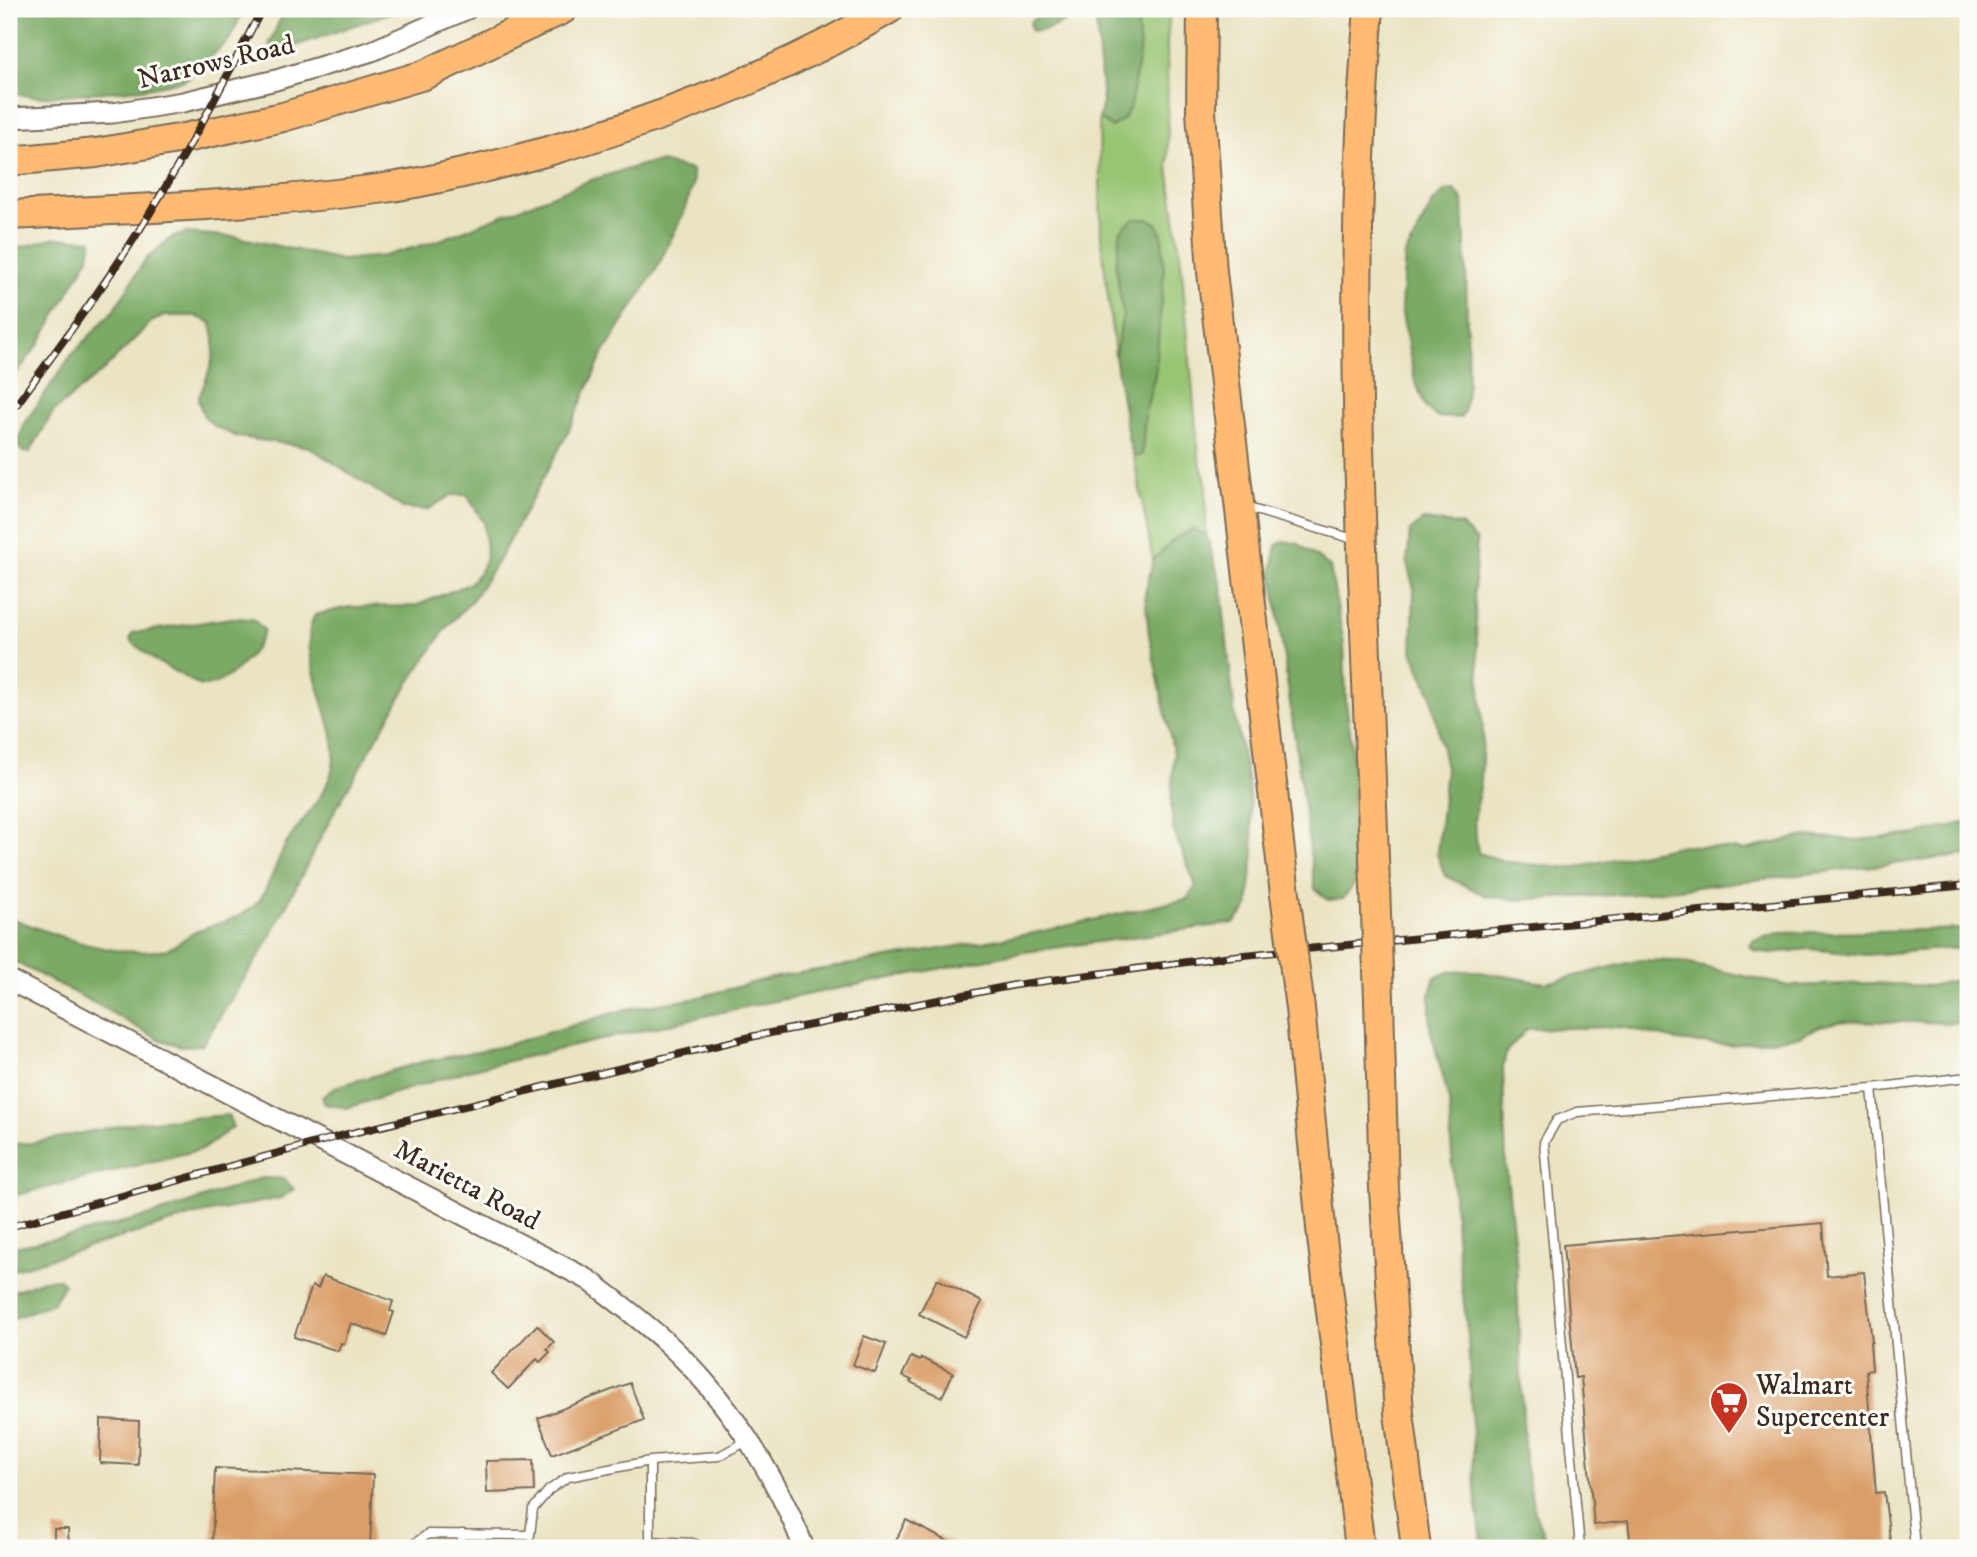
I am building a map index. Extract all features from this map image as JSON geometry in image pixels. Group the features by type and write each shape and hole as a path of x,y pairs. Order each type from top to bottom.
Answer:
{"highway":[{"path":"9,161 96,153 283,117 424,75 563,9"},
{"path":"9,215 256,202 380,188 495,166 605,135 703,100 783,65 890,9"},
{"path":"1202,9 1201,111 1216,309 1300,1008 1322,1238 1360,1548"},
{"path":"1369,9 1360,111 1357,219 1363,542 1385,1202 1399,1413 1416,1548"},
{"path":"1348,1548 1350,1480"}],"street":[{"name":"Narrows Road","path":"9,118 113,113 183,102 276,80 373,51 467,9"},
{"name":"Marietta Road","path":"9,980 589,1280 669,1345 711,1390 747,1441 794,1523 804,1548"}],"lane":[{"path":"1240,505 1363,542"},
{"path":"1580,1548 1544,1142 1557,1120 1577,1112 1872,1088 1968,1077"},
{"path":"1872,1088 1915,1548"},
{"path":"413,1548 414,1544 428,1534 530,1535 533,1509 549,1490 568,1476 650,1461 719,1456 747,1441"},
{"path":"650,1461 650,1541 693,1543 705,1548"},
{"path":"461,1548 462,1534"}],"green space":[{"path":"9,9 244,9 229,40 185,80 143,89 38,97 9,93"},
{"path":"285,9 401,9 298,45 274,48 269,44"},
{"path":"1048,9 1136,9 1140,49 1130,107 1123,120 1111,127 1099,118 1103,102 1096,20 1080,17 1047,29 1031,30 1030,22"},
{"path":"1136,9 1170,9 1167,42 1168,166 1181,261 1199,459 1206,482 1206,534 1191,530 1177,537 1153,560 1134,457 1142,455 1145,413 1155,374 1164,272 1116,265 1123,315 1115,356 1101,237 1099,118 1111,127 1140,49"},
{"path":"661,162 692,170 693,185 683,214 657,268 603,354 566,436 498,561 473,599 447,627 409,683 334,812 267,943 202,1045 181,1046 158,1039 9,959 9,917 84,944 143,952 168,949 195,932 244,913 257,903 288,841 326,787 334,762 332,734 316,680 309,644 310,628 315,615 349,607 415,606 469,584 480,572 486,557 484,523 467,495 451,495 427,510 403,508 309,447 238,437 215,427 204,416 198,400 212,362 213,333 210,322 195,316 164,316 151,322 105,369 53,412 30,452 23,452 17,445 25,423 70,357 114,310 145,260 171,238 187,233 237,237 342,260 384,256 440,240 588,181"},
{"path":"1454,190 1463,200 1466,268 1468,382 1464,412 1460,418 1437,417 1426,408 1414,378 1401,308 1405,255 1433,203 1445,191"},
{"path":"1134,219 1149,219 1157,223 1162,236 1164,272 1155,374 1145,413 1142,455 1134,457 1129,442 1115,356 1123,315 1116,265 1121,230"},
{"path":"53,238 92,240 89,257 39,344 9,383 9,342 18,330 13,303 9,298 9,246 24,247"},
{"path":"1423,520 1461,525 1477,541 1474,593 1483,735 1481,782 1474,821 1478,853 1508,862 1571,868 1683,845 1744,850 1805,836 1859,840 1917,834 1968,822 1968,855 1635,894 1518,900 1487,896 1445,876 1437,854 1446,769 1431,695 1412,651 1414,589 1407,564 1410,531"},
{"path":"1192,530 1206,534 1221,585 1235,717 1248,783 1254,852 1248,907 1234,923 1025,952 744,1007 469,1070 347,1108 325,1104 322,1097 335,1087 422,1062 503,1046 627,1009 692,999 770,978 1034,933 1187,899 1196,886 1174,832 1171,806 1174,754 1149,635 1145,594 1153,560 1177,537"},
{"path":"1284,541 1299,544 1330,567 1344,644 1346,701 1352,746 1356,882 1343,899 1328,900 1315,889 1272,569 1277,545"},
{"path":"231,618 253,619 264,630 261,639 240,667 211,685 201,686 154,660 130,640 133,633"},
{"path":"1968,929 1968,947 1866,955 1810,949 1770,953 1755,951 1749,945 1754,940 1779,933"},
{"path":"1640,960 1675,961 1790,986 1873,983 1930,986 1968,977 1968,1023 1844,1021 1820,1026 1800,1036 1730,1045 1684,1042 1622,1027 1527,1029 1506,1052 1503,1068 1506,1166 1516,1257 1525,1462 1534,1510 1548,1548 1483,1548 1475,1492 1468,1338 1456,1237 1449,1100 1430,1028 1430,994 1435,977 1449,972 1474,971 1546,983"},
{"path":"228,1115 233,1127 203,1149 9,1197 9,1144 31,1143 139,1122"},
{"path":"261,1178 284,1179 294,1189 281,1198 196,1215 9,1271 9,1248 159,1213"},
{"path":"59,1279 64,1284 53,1303 9,1320 9,1293 43,1280"}],"building":[{"name":"Walmart Supercenter","path":"1823,1223 1827,1276 1864,1272 1872,1342 1872,1370 1866,1371 1876,1493 1884,1492 1891,1547 1631,1548 1628,1521 1594,1525 1581,1377 1575,1378 1563,1245"},
{"path":"323,1276 393,1301 390,1311 394,1312 386,1336 351,1323 344,1344 341,1343 338,1351 294,1337 312,1286 318,1288"},
{"path":"937,1279 982,1302 964,1337 919,1314"},
{"path":"537,1325 554,1342 547,1349 550,1352 540,1362 537,1359 508,1389 491,1373"},
{"path":"864,1336 886,1344 875,1373 853,1365"},
{"path":"911,1357 920,1361 921,1358 953,1373 942,1397 902,1376"},
{"path":"630,1383 644,1420 552,1455 538,1418"},
{"path":"101,1419 139,1421 138,1465 100,1463"},
{"path":"533,1460 534,1491 487,1493 486,1461"},
{"path":"215,1468 373,1475 370,1548 212,1548"},
{"path":"906,1520 961,1548 892,1548"},
{"path":"54,1529 68,1529 69,1546 54,1547"}],"railway":[{"path":"9,415 135,237 185,153 262,9"},
{"path":"9,1227 344,1135 755,1036 1015,985 1224,957 1968,885"}],"place":[{"name":"Walmart Supercenter","path":"1729,1435"}]}
